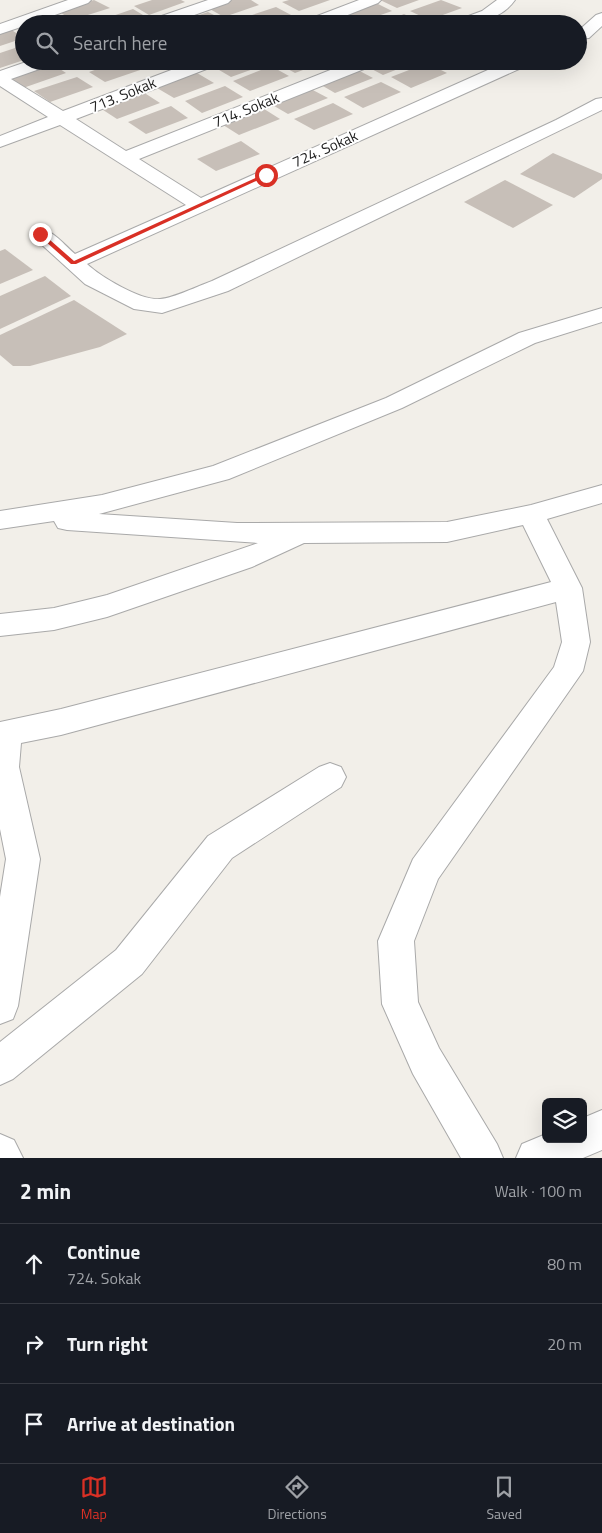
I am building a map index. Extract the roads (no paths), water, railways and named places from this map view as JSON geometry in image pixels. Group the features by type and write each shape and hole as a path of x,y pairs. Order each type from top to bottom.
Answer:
{"street":[{"path":"37,15 83,0"},
{"path":"179,15 223,0"},
{"path":"334,15 373,0"},
{"path":"484,15 507,0"},
{"path":"29,4 48,11"},
{"path":"587,31 602,18"},
{"path":"0,29 15,23"},
{"path":"587,35 602,33"},
{"path":"0,78 21,70"},
{"name":"713. Sokak","path":"0,142 188,70"},
{"name":"714. Sokak","path":"125,158 345,70"},
{"name":"724. Sokak","path":"74,263 502,70"},
{"path":"0,78 199,205"},
{"path":"40,234 92,280 142,304 162,306 220,286 562,124 602,103"},
{"path":"8,519 102,504 220,473 394,403 527,338 602,315"},
{"path":"8,519 237,533 448,532 531,514 602,494"},
{"path":"483,1158 426,1061 400,1004 396,941 426,870 568,672 576,642 568,588 531,514"},
{"path":"0,625 82,613 167,587 275,548 298,534"},
{"path":"0,1006 23,859 3,767 6,733 61,722 568,588"},
{"path":"0,1066 129,962 220,847 330,777"},
{"path":"587,1137 602,1130"},
{"path":"536,1158 572,1143"},
{"path":"0,1154 3,1158"}]}
